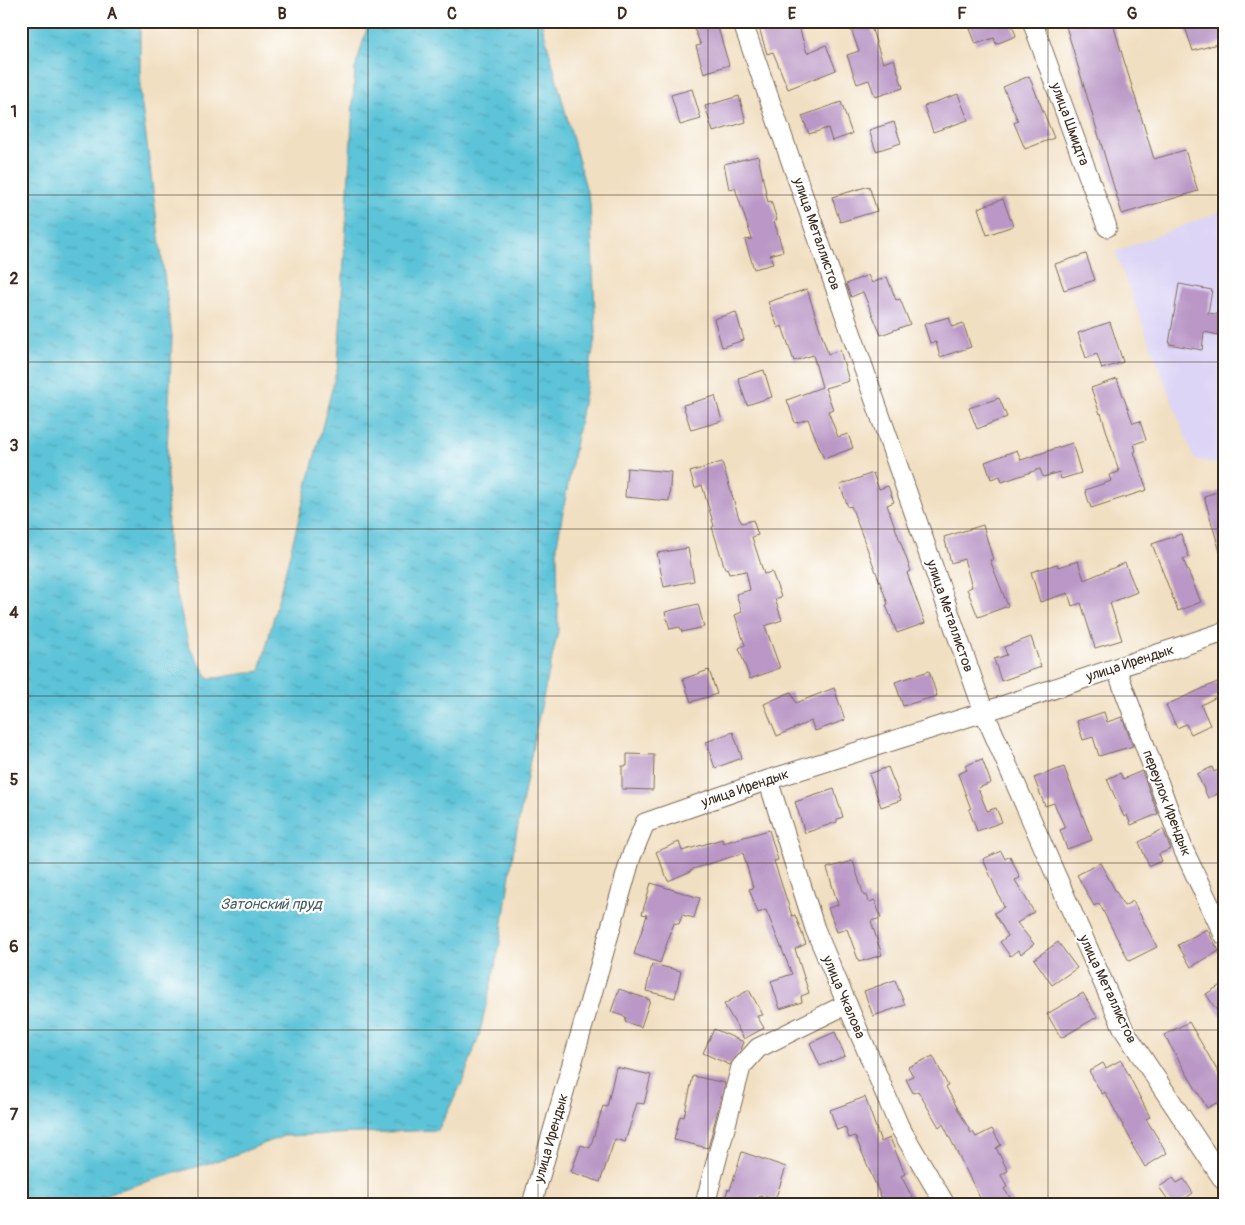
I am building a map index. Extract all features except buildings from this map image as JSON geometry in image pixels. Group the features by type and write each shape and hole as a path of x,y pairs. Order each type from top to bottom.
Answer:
{"street":[{"name":"улица Металлистов","path":"742,21 984,712 1124,1030 1224,1181"},
{"name":"улица Шмидта","path":"1032,21 1108,227"},
{"name":"улица Ирендык","path":"532,1204 631,857 645,823 768,780 984,712 1224,632"},
{"name":"переулок Ирендык","path":"1116,668 1184,851 1224,935"},
{"name":"улица Чкалова","path":"768,780 815,929 899,1126 945,1204"},
{"path":"705,1204 741,1067 758,1048 847,1004"}],"shaded area":[{"path":"1224,210 1224,466 1194,459 1115,252"}],"water":[{"name":"Затонский пруд","path":"21,21 140,21 140,91 172,336 167,451 168,558 189,646 209,679 260,671 338,365 355,69 369,21 541,21 590,203 596,333 557,544 558,631 536,729 514,847 499,949 479,1036 462,1083 438,1130 284,1136 229,1157 109,1193 92,1204 21,1204"}]}
